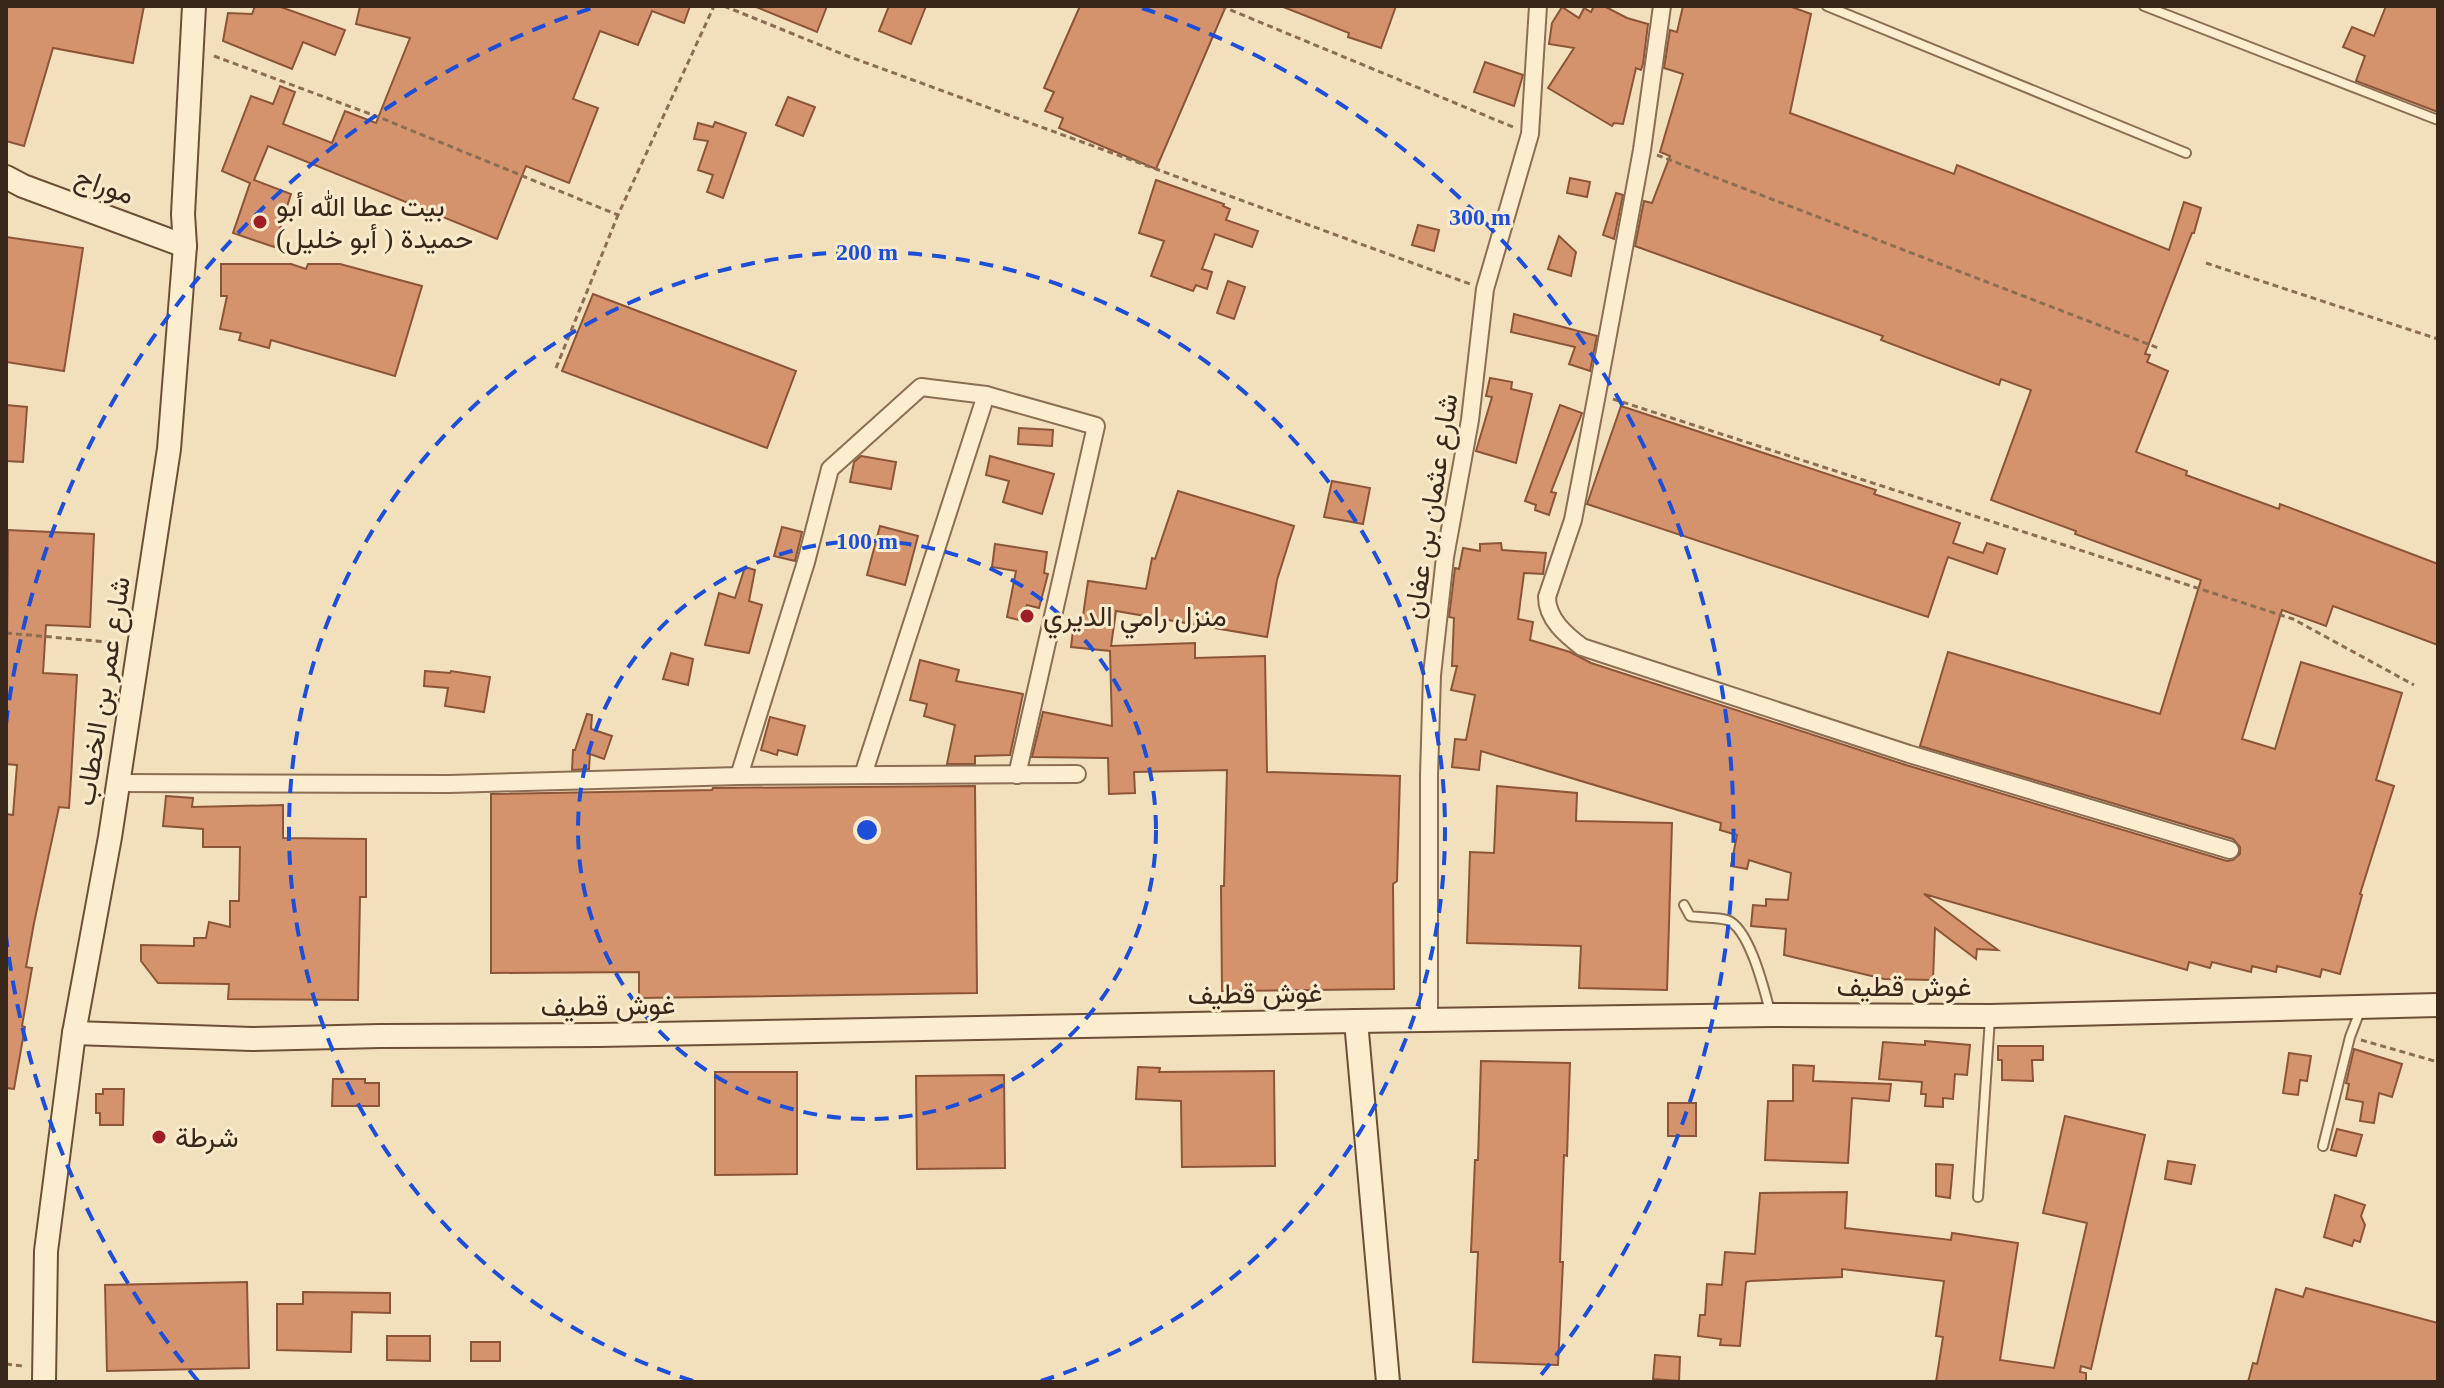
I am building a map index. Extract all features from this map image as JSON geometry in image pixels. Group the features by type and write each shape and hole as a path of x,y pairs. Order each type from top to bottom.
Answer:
{"main road":[{"name":"شارع عمر بن الخطاب","path":"44,1382 46,1251 74,1033 110,837 169,449 185,246 183,214 194,6"},
{"name":"موراج","path":"6,177 185,246"},
{"name":"غوش قطيف","path":"74,1033 252,1039 598,1035 1772,1015 1990,1016 2438,1005"},
{"path":"1356,1021 1388,1382"}],"street":[{"name":"شارع عثمان بن عفان","path":"1429,1021 1432,675 1445,557 1470,420 1485,289 1530,134 1538,6"},
{"path":"1662,6 1642,150 1573,520 1547,597 1547,606 1561,630 1582,647 1909,754 2230,850"},
{"path":"739,776 806,562 830,469 921,387 986,395 1096,426 1017,775"},
{"path":"863,775 986,395"},
{"path":"117,783 449,784 739,776 1077,774"}],"lane":[{"path":"1827,6 2186,153"},
{"path":"2144,6 2438,120"},
{"path":"1684,905 1690,916 1729,920 1738,929 1757,964 1772,1015"},
{"path":"2323,1146 2350,1037 2362,1006"},
{"path":"1978,1197 1990,1016"}],"path":[{"path":"556,368 618,215 714,6"},
{"path":"724,6 850,57 1485,289"},
{"path":"1221,6 1530,134"},
{"path":"193,48 381,118 618,215"},
{"path":"1642,150 2161,349"},
{"path":"2206,263 2438,339"},
{"path":"1597,394 2293,619 2414,685"},
{"path":"6,633 139,644"},
{"path":"2350,1037 2438,1062"}],"building":[{"path":"6,6 144,6 133,63 53,48 24,146 6,141"},
{"path":"255,6 278,6 345,30 335,55 303,42 292,69 223,41 228,13 252,14"},
{"path":"360,6 690,6 684,23 652,11 638,45 600,31 573,99 598,108 569,183 526,166 497,239 268,146 254,180 291,194 274,247 233,233 250,183 222,171 251,96 273,104 280,86 295,92 283,124 332,143 345,111 376,123 410,38 356,24"},
{"path":"754,6 827,6 817,32"},
{"path":"889,6 926,6 911,44 879,31"},
{"path":"1080,6 1226,6 1156,169 1059,128 1063,118 1045,111 1054,92 1044,88"},
{"path":"1281,6 1396,6 1381,48 1348,37 1349,33"},
{"path":"1594,6 1604,6 1648,24 1643,64 1641,70 1636,68 1623,124 1614,123 1612,126 1548,88 1574,48 1549,44 1552,23 1562,7 1579,18 1584,8 1591,12"},
{"path":"1683,6 1789,6 1811,14 1790,113 1954,174 1957,165 2169,250 2184,202 2201,208 2194,233 2145,354 2150,355 2147,362 2168,371 2136,452 2187,471 2186,475 2279,509 2280,504 2438,564 2438,645 2333,606 2326,626 2282,610 2242,739 2275,749 2301,662 2402,693 2376,780 2394,786 2360,894 2340,974 2322,969 2320,977 2277,966 2276,972 2252,966 2251,972 2212,962 2210,968 2189,962 2187,970 1924,894 1998,950 1977,949 1976,959 1935,928 1933,980 1884,979 1784,955 1786,929 1751,926 1753,905 1766,906 1766,899 1788,900 1791,873 1749,860 1747,869 1731,866 1737,835 1720,830 1721,823 1481,751 1479,770 1452,767 1455,739 1466,740 1475,695 1451,690 1457,666 1452,666 1454,618 1449,617 1455,568 1459,569 1463,548 1480,551 1480,544 1501,543 1502,550 1546,553 1543,574 1524,573 1518,619 1533,622 1530,640 1570,652 1591,663 1906,765 2227,861 2240,854 2240,847 2233,839 1920,746 1948,652 2160,714 2201,580 1991,500 2031,390 2001,379 1999,385 1881,340 1883,336 1635,246 1644,201 1652,203 1670,156 1660,152 1683,74 1664,68 1670,30 1677,32"},
{"path":"2386,6 2438,6 2438,112 2356,81 2365,56 2343,47 2352,27 2374,36"},
{"path":"1485,62 1523,75 1514,106 1474,92"},
{"path":"788,97 815,107 803,136 776,125"},
{"path":"715,122 746,133 723,198 707,192 713,175 698,170 708,141 694,139 698,123 713,127"},
{"path":"1570,178 1590,182 1587,197 1567,193"},
{"path":"1156,180 1224,204 1230,209 1226,220 1258,231 1252,247 1215,234 1202,269 1212,272 1207,289 1196,285 1193,291 1151,276 1164,241 1139,233"},
{"path":"1616,193 1623,195 1614,239 1603,235"},
{"path":"1418,225 1439,230 1434,251 1412,245"},
{"path":"1559,236 1576,252 1571,276 1548,269"},
{"path":"6,237 83,248 64,371 6,362"},
{"path":"221,264 291,264 306,269 308,264 340,264 422,286 395,376 271,340 269,348 239,340 241,333 220,329 227,296 221,296"},
{"path":"1228,281 1245,287 1234,319 1217,313"},
{"path":"593,294 796,371 767,448 562,371"},
{"path":"1514,314 1597,336 1590,371 1569,364 1575,347 1511,332"},
{"path":"1490,378 1512,382 1511,389 1532,394 1516,463 1476,451 1492,397 1486,396"},
{"path":"6,405 27,407 23,462 6,461"},
{"path":"1560,405 1582,413 1551,492 1556,493 1549,515 1535,510 1536,505 1525,501"},
{"path":"1621,406 1876,490 1874,494 1960,523 1953,543 1983,553 1987,543 2005,549 1997,574 1948,557 1928,617 1587,504"},
{"path":"1019,428 1053,430 1052,446 1018,444"},
{"path":"861,456 896,462 891,489 850,482 854,462"},
{"path":"990,456 1054,474 1042,514 1003,502 1009,481 986,475"},
{"path":"1332,481 1370,488 1363,524 1324,517"},
{"path":"1178,491 1294,526 1277,580 1267,637 1116,611 1111,646 1195,643 1195,658 1265,656 1267,772 1400,776 1397,881 1393,884 1394,989 1222,991 1221,886 1224,886 1227,770 1134,772 1135,793 1109,794 1108,758 1032,757 1043,712 1112,726 1110,651 1071,647 1074,622 1082,623 1088,581 1146,589 1152,558 1155,559"},
{"path":"880,526 918,536 905,585 867,575"},
{"path":"782,527 802,532 795,561 774,556"},
{"path":"8,530 94,534 90,627 46,625 43,673 77,675 69,808 59,807 34,923 26,967 32,968 22,1026 25,1027 14,1089 6,1088 6,814 13,815 17,765 6,764"},
{"path":"995,544 1047,552 1044,573 1048,574 1039,608 1027,605 1023,621 1007,617 1016,571 992,567"},
{"path":"745,567 755,570 749,601 762,605 749,653 705,645 719,593 735,598"},
{"path":"671,653 693,659 688,685 663,679"},
{"path":"920,660 959,670 956,681 1023,694 1010,755 975,756 975,764 947,764 955,725 924,716 927,704 910,700"},
{"path":"425,671 490,677 484,712 445,706 448,688 424,686"},
{"path":"587,714 592,715 591,729 612,736 604,759 590,754 589,769 572,770 573,750"},
{"path":"770,717 805,726 797,755 778,750 777,755 761,750"},
{"path":"975,786 977,993 639,998 639,972 491,973 491,794"},
{"path":"1497,786 1577,793 1576,821 1672,823 1667,990 1579,988 1581,946 1467,943 1470,852 1494,853"},
{"path":"166,796 193,798 192,807 283,805 283,838 366,839 366,897 360,897 358,1000 228,999 229,984 158,983 141,961 141,945 194,946 194,938 206,938 209,922 230,927 230,901 239,901 240,847 203,847 203,829 163,826"},
{"path":"1925,1041 1970,1045 1967,1075 1955,1074 1953,1099 1943,1098 1943,1107 1925,1106 1926,1094 1921,1094 1922,1082 1879,1079 1883,1042 1925,1045"},
{"path":"1998,1046 2043,1046 2043,1060 2032,1060 2033,1081 2002,1080"},
{"path":"2354,1049 2402,1064 2392,1097 2379,1093 2374,1123 2360,1121 2363,1102 2346,1099 2349,1084 2346,1083"},
{"path":"2289,1053 2311,1056 2307,1081 2300,1080 2298,1095 2283,1093"},
{"path":"1481,1061 1570,1063 1558,1365 1473,1362 1478,1252 1471,1252"},
{"path":"1793,1065 1814,1066 1813,1081 1891,1084 1889,1101 1852,1098 1848,1163 1765,1160 1768,1101 1793,1101"},
{"path":"1138,1067 1160,1068 1159,1072 1274,1071 1275,1166 1182,1167 1181,1101 1136,1099"},
{"path":"715,1072 797,1072 797,1174 715,1175"},
{"path":"1004,1075 1005,1168 917,1169 916,1076"},
{"path":"333,1079 365,1079 365,1083 379,1083 379,1106 332,1106"},
{"path":"103,1089 124,1089 123,1125 100,1125 100,1113 96,1113 96,1094 103,1094"},
{"path":"1668,1103 1696,1103 1696,1136 1668,1136"},
{"path":"2065,1116 2145,1135 2091,1369 2081,1366 2080,1372 2086,1373 2086,1382 1936,1382 1943,1337 1936,1336 1944,1281 1842,1269 1842,1277 1750,1281 1746,1282 1740,1346 1720,1345 1721,1339 1698,1336 1700,1315 1705,1315 1707,1284 1722,1285 1725,1252 1755,1254 1760,1193 1847,1192 1845,1228 1951,1240 1952,1233 2018,1243 2000,1360 2054,1368 2087,1223 2043,1213"},
{"path":"2337,1129 2362,1135 2356,1156 2331,1150"},
{"path":"2168,1161 2195,1165 2191,1184 2165,1179"},
{"path":"1936,1164 1953,1165 1950,1198 1936,1196"},
{"path":"2335,1195 2365,1205 2361,1216 2365,1225 2360,1242 2354,1240 2352,1246 2324,1237"},
{"path":"247,1282 249,1368 107,1371 105,1285"},
{"path":"2306,1288 2438,1323 2438,1382 2248,1382 2253,1363 2257,1364 2276,1289 2303,1297"},
{"path":"303,1292 390,1293 390,1313 352,1312 351,1352 277,1350 277,1304 303,1304"},
{"path":"387,1336 430,1336 430,1361 387,1360"},
{"path":"471,1342 500,1342 500,1361 471,1361"},
{"path":"1655,1355 1680,1357 1679,1381 1653,1379"}],"place":[{"name":"بيت عطا الله أبو حميدة ( أبو خليل)","path":"260,222"},
{"name":"منزل رامي الديري","path":"1027,616"},
{"name":"شرطة","path":"159,1137"}]}
